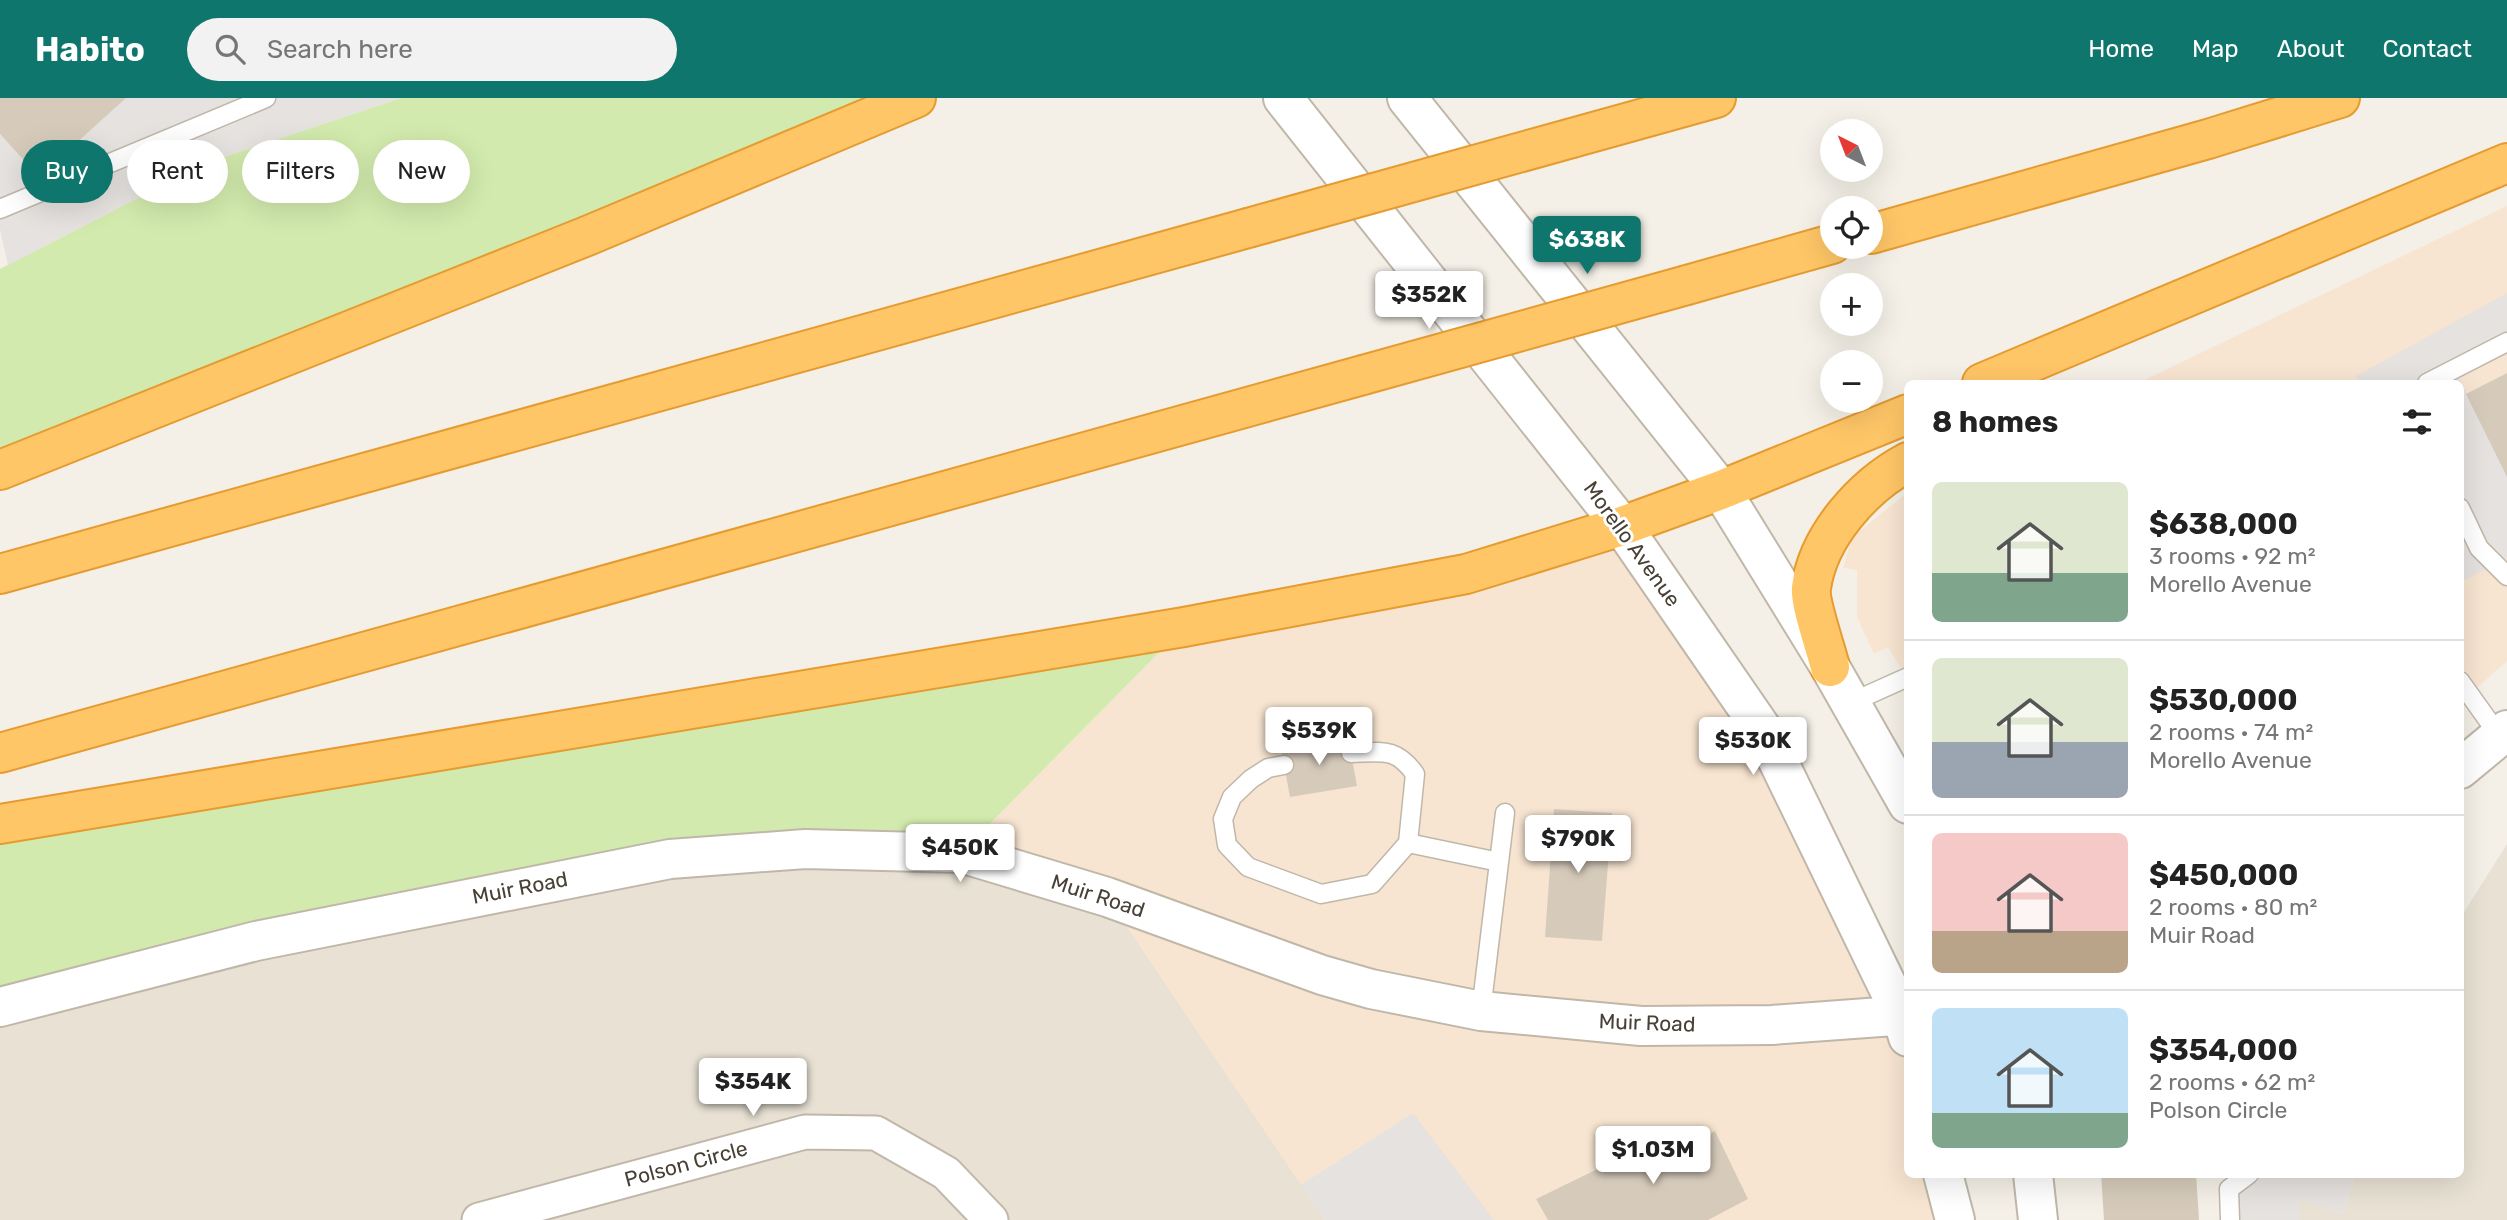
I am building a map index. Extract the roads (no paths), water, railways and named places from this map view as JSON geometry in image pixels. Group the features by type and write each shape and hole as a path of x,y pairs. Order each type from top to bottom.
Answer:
{"highway":[{"path":"0,574 1716,98"},
{"path":"1883,231 2196,142 2340,98"},
{"path":"0,470 587,236 901,102"},
{"path":"1989,380 2507,163"},
{"path":"0,753 1820,247"},
{"path":"2038,380 2087,340"},
{"path":"0,824 1197,624 1466,574 1622,526 1721,490 1904,416"},
{"path":"1830,667 1810,590 1825,542 1854,505 1904,464"}],"street":[{"name":"Morello Avenue","path":"1283,98 1622,526 1764,732 1904,1019"},
{"path":"1407,98 1721,490 1830,667 1904,797"},
{"path":"2464,766 2504,733"},
{"name":"Muir Road","path":"0,1007 256,940 657,862 805,849 961,853 1107,897 1322,975 1371,989 1480,1011 1641,1026 1904,1023"},
{"name":"Polson Circle","path":"479,1220 805,1132 876,1133 946,1173 991,1220"},
{"path":"1944,1178 1955,1220"},
{"path":"2033,1178 2038,1220"}],"lane":[{"path":"0,209 266,98"},
{"path":"2433,380 2507,342"},
{"path":"2464,516 2479,548 2507,576"},
{"path":"1850,703 1904,679"},
{"path":"2464,686 2504,733"},
{"path":"1284,765 1268,768 1232,797 1223,819 1227,845 1248,867 1321,894 1372,884 1408,843 1416,774 1404,758 1386,752 1351,753"},
{"path":"1480,1011 1505,813"},
{"path":"1408,843 1499,862"},
{"path":"2230,1220 2229,1189 2244,1178"}]}
